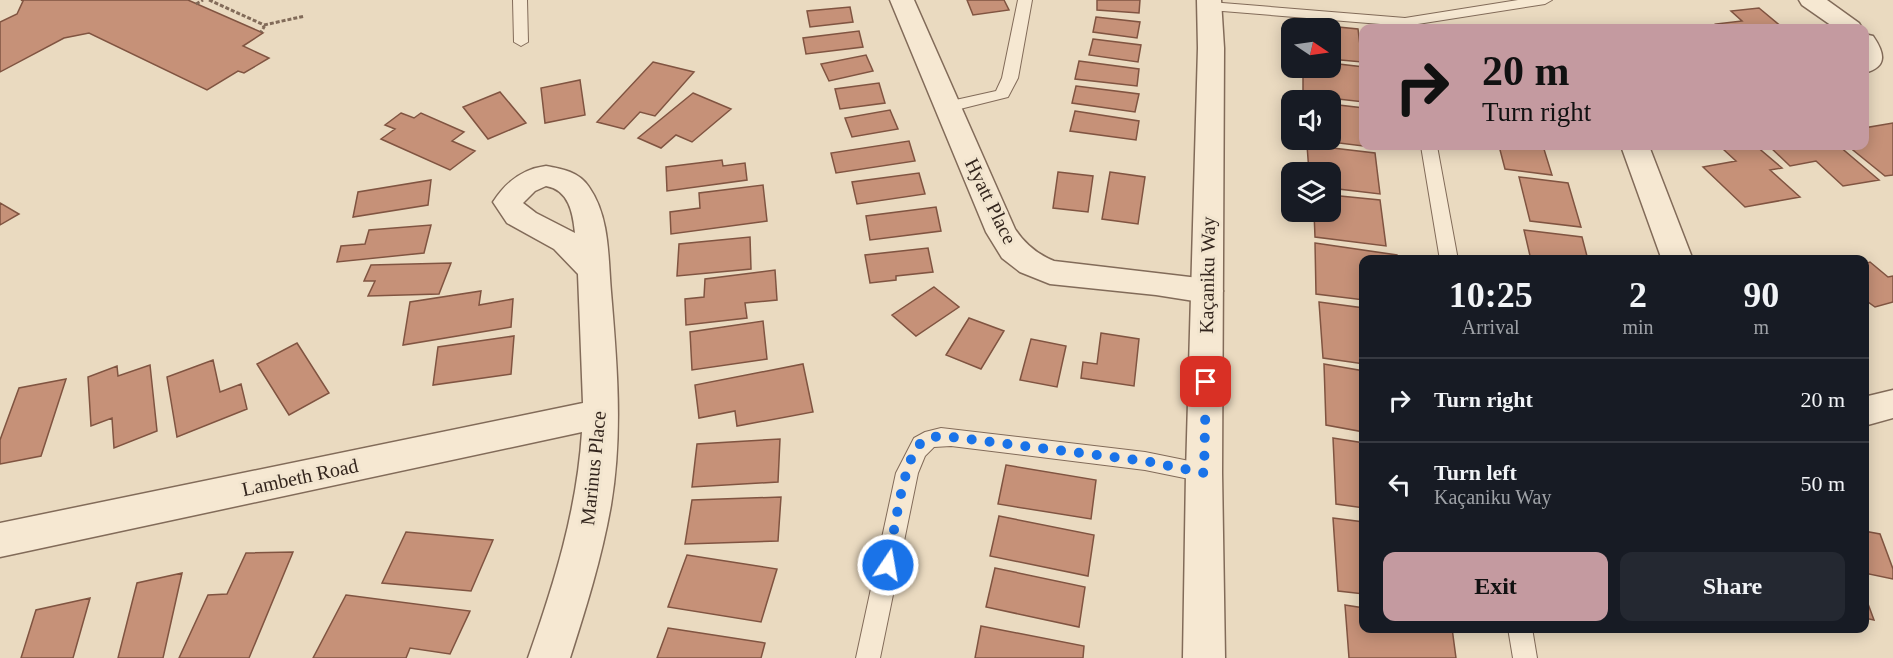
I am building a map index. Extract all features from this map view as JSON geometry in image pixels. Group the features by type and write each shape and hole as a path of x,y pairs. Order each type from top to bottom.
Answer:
{"street":[{"name":"Hyatt Place","path":"902,0 1001,232 1013,250 1031,264 1050,272 1156,283 1207,291"},
{"path":"1811,0 1844,24"},
{"name":"Kaçaniku Way","path":"1204,658 1209,3"},
{"path":"1637,150 1676,255"},
{"name":"Marinus Place","path":"549,658 571,595 585,539 598,454 600,414 594,273"},
{"path":"1869,411 1893,404"},
{"name":"Lambeth Road","path":"0,540 600,414"}],"lane":[{"path":"520,0 521,42"},
{"path":"948,106 1002,94 1010,78 1025,0"},
{"path":"1412,24 1545,0"},
{"path":"1209,3 1397,24"},
{"path":"1430,150 1448,255"},
{"path":"868,658 907,473 919,444 925,440 936,436 951,437 1145,461 1204,473"},
{"path":"1521,633 1525,658"}],"path":[{"path":"196,4 203,0"},
{"path":"209,0 264,25 305,16"},
{"path":"261,32 264,30 264,25"}],"building":[{"path":"21,0 188,0 263,33 243,46 269,58 244,73 238,71 207,90 89,33 64,38 0,72 0,22 17,14 23,1"},
{"path":"967,0 1004,0 1009,10 973,15"},
{"path":"1097,0 1140,0 1139,13 1097,10"},
{"path":"850,7 853,22 810,27 807,11"},
{"path":"1759,8 1778,24 1716,24 1742,21 1731,11"},
{"path":"1096,17 1140,22 1137,38 1093,32"},
{"path":"1341,27 1358,29 1359,62 1341,60"},
{"path":"859,31 863,47 806,54 803,38"},
{"path":"1093,39 1141,45 1138,62 1089,55"},
{"path":"866,55 873,71 829,81 821,64"},
{"path":"1079,61 1139,69 1137,86 1075,79"},
{"path":"653,62 694,72 655,116 640,112 624,129 597,122"},
{"path":"1341,64 1359,66 1359,101 1341,99 1341,90 1303,90 1303,78 1341,78"},
{"path":"580,80 585,115 545,123 541,88"},
{"path":"879,83 885,103 840,109 835,89"},
{"path":"1076,86 1139,94 1135,112 1072,103"},
{"path":"500,92 526,123 488,139 463,107"},
{"path":"693,93 731,109 692,142 676,135 661,148 638,138"},
{"path":"1341,105 1359,107 1359,146 1341,143"},
{"path":"890,110 898,129 852,137 845,118"},
{"path":"1075,111 1139,121 1136,140 1070,131"},
{"path":"401,113 414,118 421,113 464,132 452,141 475,151 450,170 381,139 395,129 385,125"},
{"path":"1893,123 1893,175 1885,176 1853,150 1869,150 1869,127"},
{"path":"909,141 915,161 836,173 831,153"},
{"path":"1341,149 1375,153 1380,194 1341,189 1341,162 1308,162 1307,150"},
{"path":"1500,150 1544,150 1552,175 1505,169"},
{"path":"1724,150 1761,150 1782,168 1770,170 1800,197 1745,207 1703,167 1736,161"},
{"path":"1773,150 1844,150 1879,180 1843,186 1816,161 1790,166"},
{"path":"722,160 723,166 745,163 747,180 667,191 666,167"},
{"path":"1058,172 1093,176 1088,212 1053,208"},
{"path":"1110,172 1145,177 1138,224 1102,219"},
{"path":"919,173 925,194 857,204 852,182"},
{"path":"1519,177 1568,183 1581,227 1530,221"},
{"path":"431,180 428,205 353,217 358,192"},
{"path":"763,185 767,221 671,234 670,212 700,208 699,193"},
{"path":"1341,196 1380,200 1386,246 1315,237 1314,222 1341,222"},
{"path":"0,203 19,214 0,225"},
{"path":"936,207 941,231 870,240 866,216"},
{"path":"431,225 424,253 337,262 341,246 365,244 369,230"},
{"path":"1524,230 1582,237 1587,255 1530,255"},
{"path":"750,237 751,269 677,276 679,244"},
{"path":"1315,243 1397,255 1359,255 1359,299 1316,294"},
{"path":"928,248 933,272 896,276 896,280 870,283 865,255"},
{"path":"1869,262 1888,277 1893,276 1893,302 1875,307 1869,303"},
{"path":"451,263 439,294 368,296 375,281 364,281 371,265"},
{"path":"775,270 777,300 745,303 747,318 686,325 685,299 704,297 705,279"},
{"path":"934,287 959,307 916,336 892,315"},
{"path":"481,291 479,305 513,299 511,327 403,345 410,302"},
{"path":"1319,302 1359,307 1359,363 1323,358"},
{"path":"969,318 1004,331 981,369 946,355"},
{"path":"763,321 767,359 692,370 690,332"},
{"path":"1101,333 1139,339 1134,386 1081,378 1083,362 1097,364"},
{"path":"514,336 511,374 433,385 438,347"},
{"path":"1031,339 1066,346 1057,387 1020,380"},
{"path":"297,343 329,393 289,415 257,364"},
{"path":"213,360 220,392 241,384 247,409 177,437 167,377"},
{"path":"803,364 813,412 737,426 735,411 699,418 695,385"},
{"path":"1324,364 1359,370 1359,431 1326,425"},
{"path":"150,365 157,431 114,448 112,418 91,426 88,377 117,366 118,376"},
{"path":"66,379 41,456 0,464 0,440 19,388"},
{"path":"1333,438 1359,442 1359,507 1336,504"},
{"path":"780,439 778,482 692,487 697,444"},
{"path":"1006,465 1096,480 1091,519 998,504"},
{"path":"781,497 778,541 685,544 692,500"},
{"path":"999,516 1094,535 1088,576 990,556"},
{"path":"1333,518 1359,521 1359,593 1338,591"},
{"path":"406,532 493,540 471,591 382,583"},
{"path":"1869,532 1880,534 1893,569 1893,579 1869,574"},
{"path":"293,552 249,658 179,658 208,595 227,594 246,553"},
{"path":"687,555 777,569 761,622 668,607"},
{"path":"995,568 1085,587 1079,627 986,607"},
{"path":"182,573 163,658 118,658 137,583"},
{"path":"346,595 470,611 450,654 410,648 406,658 313,658"},
{"path":"90,598 73,658 21,658 36,610"},
{"path":"1345,605 1359,607 1359,633 1453,633 1456,658 1349,658"},
{"path":"1869,606 1874,620 1869,619"},
{"path":"981,626 1084,646 1083,658 975,658"},
{"path":"668,628 765,643 761,658 657,658"}],"route":[{"path":"888,565 907,473 919,444 925,440 936,436 951,437 1145,461 1204,473 1206,382"}]}
